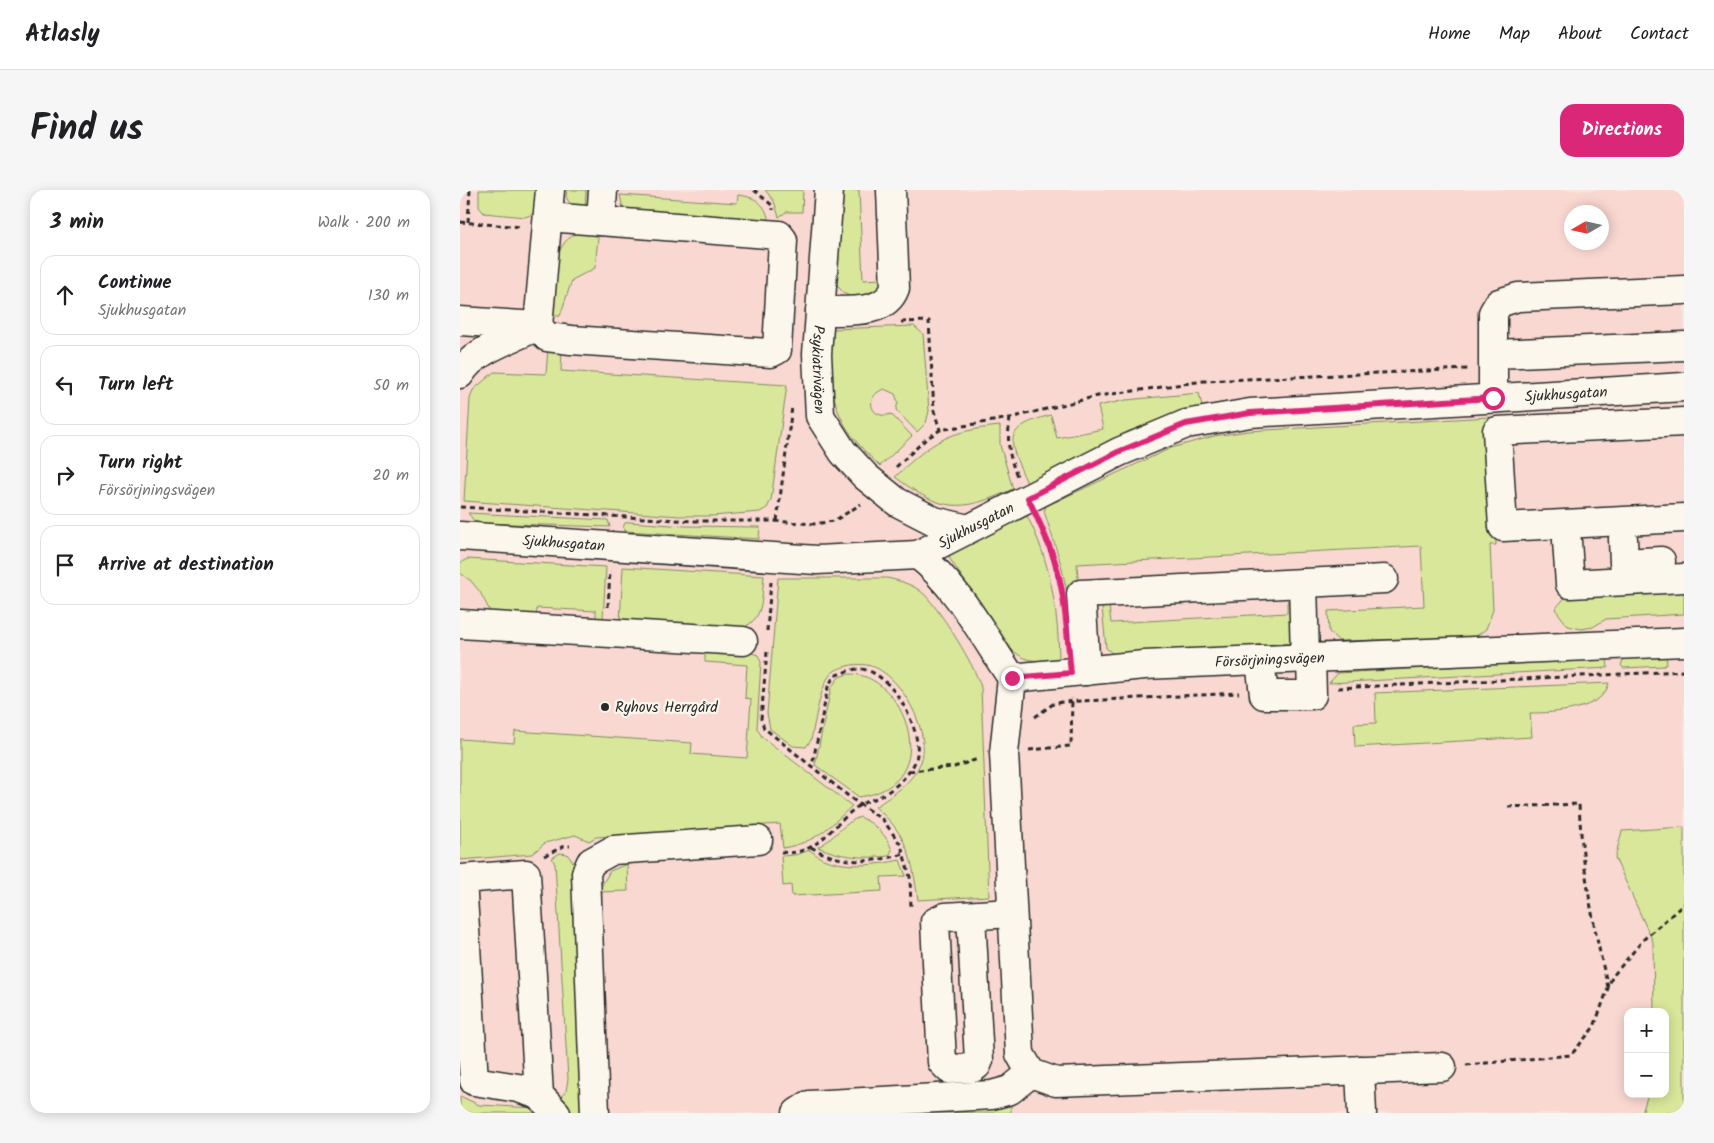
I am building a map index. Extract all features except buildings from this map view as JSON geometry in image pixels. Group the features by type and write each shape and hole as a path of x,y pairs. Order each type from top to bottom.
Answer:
{"street":[{"path":"548,223 601,221 779,235 783,240 777,350 772,353 547,337 538,326 550,190"},
{"path":"601,221 603,190"},
{"name":"Psykiatrivägen","path":"828,190 817,390 820,416 843,452 865,476 897,502 934,521 968,529"},
{"path":"820,311 870,308 884,304 892,297 895,288 891,190"},
{"path":"1493,398 1485,361 1493,313 1499,303 1518,297 1684,290"},
{"path":"460,322 538,326"},
{"path":"460,374 464,367 482,353 538,326"},
{"path":"1485,361 1684,346"},
{"name":"Sjukhusgatan","path":"460,536 817,560 918,555 1118,452 1186,424 1250,413 1684,388"},
{"path":"1684,422 1497,431 1503,527 1684,518"},
{"path":"1568,542 1570,584 1624,561 1683,578"},
{"path":"918,555 932,566 948,585 1012,678 1004,753 1020,1054 1031,1073 1056,1082 1442,1067"},
{"path":"1079,672 1081,594 1384,578"},
{"path":"1260,660 1264,695 1312,695 1303,582"},
{"path":"460,624 759,641"},
{"name":"Försörjningsvägen","path":"1012,678 1260,660 1684,642"},
{"path":"595,1113 586,873 591,862 613,850 758,840"},
{"path":"526,874 548,1104 518,1088 474,1081 462,879 526,874"},
{"path":"971,916 978,1062 973,1068 949,1069 942,1062 933,926 940,918 1012,913"},
{"path":"1360,1070 1362,1113"},
{"path":"797,1113 809,1105 992,1095 1010,1090 1031,1073"}],"path":[{"path":"468,222 470,190"},
{"path":"460,222 548,223"},
{"path":"892,297 894,323 929,322 934,411 940,430"},
{"path":"1060,589 1055,563 1041,525 1009,458 1007,444 1010,418 1098,396 1204,381 1485,361"},
{"path":"460,507 694,521 777,521"},
{"path":"771,580 759,641 761,720 764,728 860,805 884,820 901,845 910,877"},
{"path":"758,840 777,852 786,853 816,845 860,805 891,790 909,771 915,761 918,747 907,710 890,687 878,676 861,669 834,676 828,687 812,766"},
{"path":"1312,689 1684,671"},
{"path":"1023,751 1071,746 1072,702 1079,672"},
{"path":"1032,721 1038,713 1053,704 1264,691"},
{"path":"909,771 954,767 982,758"},
{"path":"1508,808 1579,804 1581,848 1594,930 1608,988"},
{"path":"526,874 540,860 564,846 584,850 596,859"},
{"path":"811,846 828,855 864,862 878,861 904,854"},
{"path":"1442,1067 1571,1055 1594,1027 1612,977 1644,940 1684,904"}],"shaded area":[{"path":"460,190 1684,190 1684,1113 460,1113"}],"green space":[{"path":"479,190 540,190 534,214 525,217 484,213 479,207"},
{"path":"567,190 586,190 585,210 574,210 566,197"},
{"path":"765,190 803,190 802,212 786,212 779,217 774,201"},
{"path":"842,190 859,190 863,280 882,279 877,293 853,297 843,292 835,281"},
{"path":"620,195 737,203 738,195 750,197 762,205 769,221 623,209"},
{"path":"599,228 595,268 572,280 560,316 552,316 554,272 562,247 570,238 582,231"},
{"path":"914,326 923,334 929,411 926,423 917,432 896,410 898,402 895,394 884,389 873,397 872,407 875,411 884,415 891,414 912,436 880,466 863,450 851,434 842,420 836,405 831,371 832,329"},
{"path":"548,349 562,350 561,371 787,385 771,500 767,508 760,512 712,516 680,516 464,501 470,399 473,390 494,372 546,374"},
{"path":"1199,393 1202,406 1129,431 1027,483 1013,446 1013,438 1016,431 1023,425 1051,415 1057,438 1103,429 1098,406 1126,400"},
{"path":"1490,417 1496,545 1490,545 1493,610 1486,629 1474,638 1339,641 1329,632 1328,611 1424,606 1421,546 1077,564 1079,593 1067,593 1061,564 1044,511 1046,506 1171,448 1214,436 1248,431"},
{"path":"1000,426 1000,445 1013,489 979,502 952,505 939,503 926,497 895,477 931,446 942,440 967,431"},
{"path":"468,513 608,520 610,527 481,523 475,522"},
{"path":"1027,516 1035,532 1047,567 1057,622 1059,659 1032,660 1026,659 1014,652 1008,646 950,559 949,554"},
{"path":"625,523 685,526 760,527 759,539 625,531 623,527"},
{"path":"467,559 606,567 603,618 600,622 596,623 596,611 537,608 536,618 493,617 480,592 471,581 460,573 460,563"},
{"path":"623,567 764,576 760,609 753,621 738,630 620,622"},
{"path":"778,578 887,578 912,586 925,595 948,626 972,665 981,687 989,896 918,900 907,848 902,837 875,807 889,798 913,776 921,762 923,739 908,700 892,679 883,672 870,666 856,665 840,668 832,673 823,688 811,740 806,747 793,746 770,729 767,713"},
{"path":"1684,588 1684,614 1606,619 1593,627 1581,629 1568,626 1555,609 1568,594"},
{"path":"1290,596 1291,647 1117,657 1106,648 1102,607 1109,606 1111,623 1287,613 1287,603"},
{"path":"708,650 758,655 761,662 757,728 762,737 852,806 829,827 805,842 783,848 780,824 596,837 589,841 575,835 545,843 532,854 460,860 460,739 514,743 515,731 692,743 691,754 747,758 751,699 745,698 747,665 705,662 705,654"},
{"path":"1666,655 1667,663 1664,666 1623,668 1621,665 1624,658"},
{"path":"1607,658 1608,668 1329,683 1338,673"},
{"path":"848,674 868,678 886,690 900,708 908,730 909,752 903,772 886,788 859,797 815,765 831,688 839,677"},
{"path":"1609,683 1605,692 1597,700 1587,705 1564,711 1530,713 1532,737 1355,747 1354,724 1376,723 1375,693"},
{"path":"860,817 871,823 884,835 892,850 889,856 853,856 835,853 818,847 849,823"},
{"path":"1684,827 1684,1113 1642,1113 1647,1098 1669,1098 1669,1008 1654,1008 1653,942 1615,858 1622,831"},
{"path":"810,850 818,856 835,863 853,865 900,860 906,876 881,877 882,891 792,896 791,885 783,886 781,856 795,855"},
{"path":"560,853 567,854 576,866 588,1113 570,1113 559,1099 566,1091 568,1079 555,864 552,858"},
{"path":"627,864 628,891 598,892 610,871"},
{"path":"460,1096 479,1105 536,1108 545,1113 460,1113"},
{"path":"1011,1106 1011,1113 889,1113"}],"place":[{"name":"Ryhovs Herrgård","path":"605,707"}],"route":[{"path":"1012,678 1071,673 1066,623 1055,563 1041,525 1028,498 1118,452 1186,424 1250,413 1493,398"}]}
